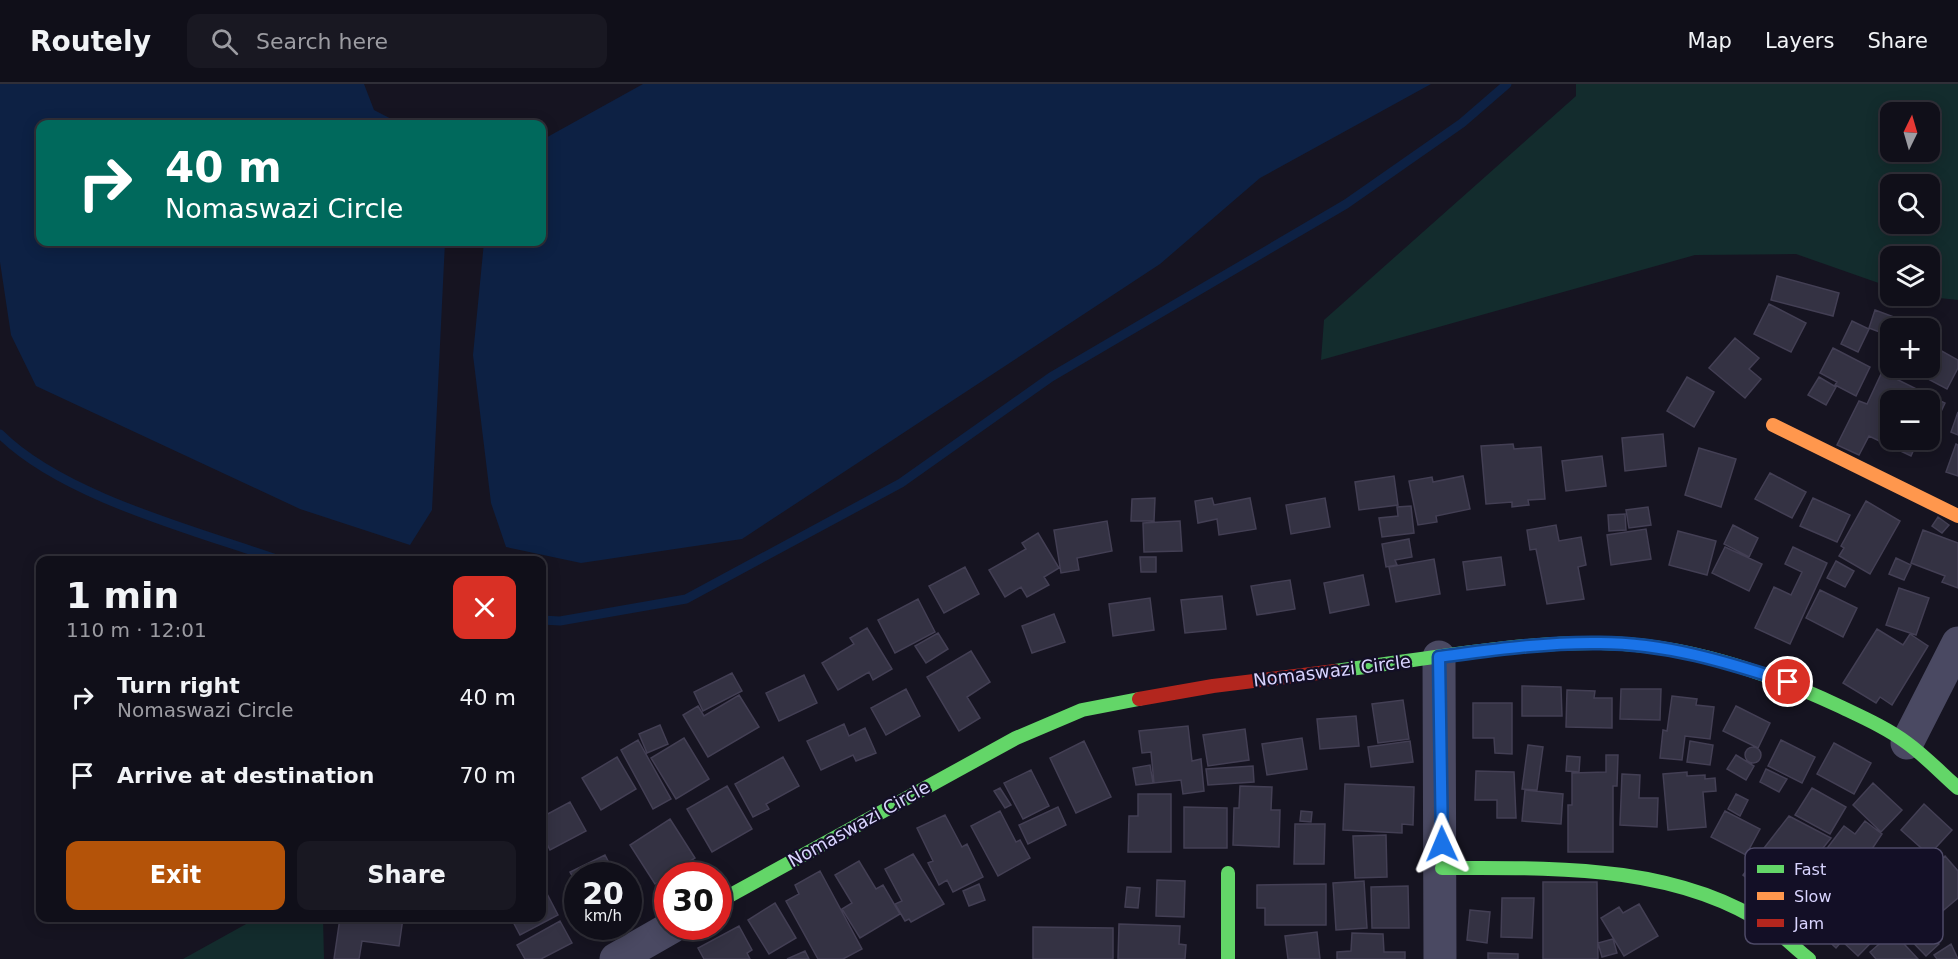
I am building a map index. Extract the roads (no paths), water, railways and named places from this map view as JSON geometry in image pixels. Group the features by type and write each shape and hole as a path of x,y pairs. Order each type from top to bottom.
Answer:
{"street":[{"path":"1773,424 1958,516"},
{"name":"Nomaswazi Circle","path":"732,894 1016,738 1082,710 1213,686 1540,645 1601,643 1665,648 1730,663 1788,682 1866,719 1906,743 1958,788"},
{"path":"1906,743 1958,643"},
{"path":"1439,657 1442,868 1440,959"},
{"path":"1442,868 1582,869 1682,886 1745,913"},
{"path":"1228,873 1228,959"},
{"path":"616,959 654,937"},
{"path":"1793,944 1809,959"}],"water":[{"path":"0,84 364,84 374,110 393,120 36,120 36,246 445,246 432,510 410,545 300,509 36,386 11,335 0,262"},
{"path":"643,84 1431,84 1260,178 1160,264 742,539 581,563 506,547 491,503 473,355 484,246 546,246 546,138"}],"waterway":[{"path":"546,620 560,621 686,599 901,483 1051,377 1346,204 1462,123 1507,84"},
{"path":"0,434 27,456 94,494 172,524 267,556"}]}
